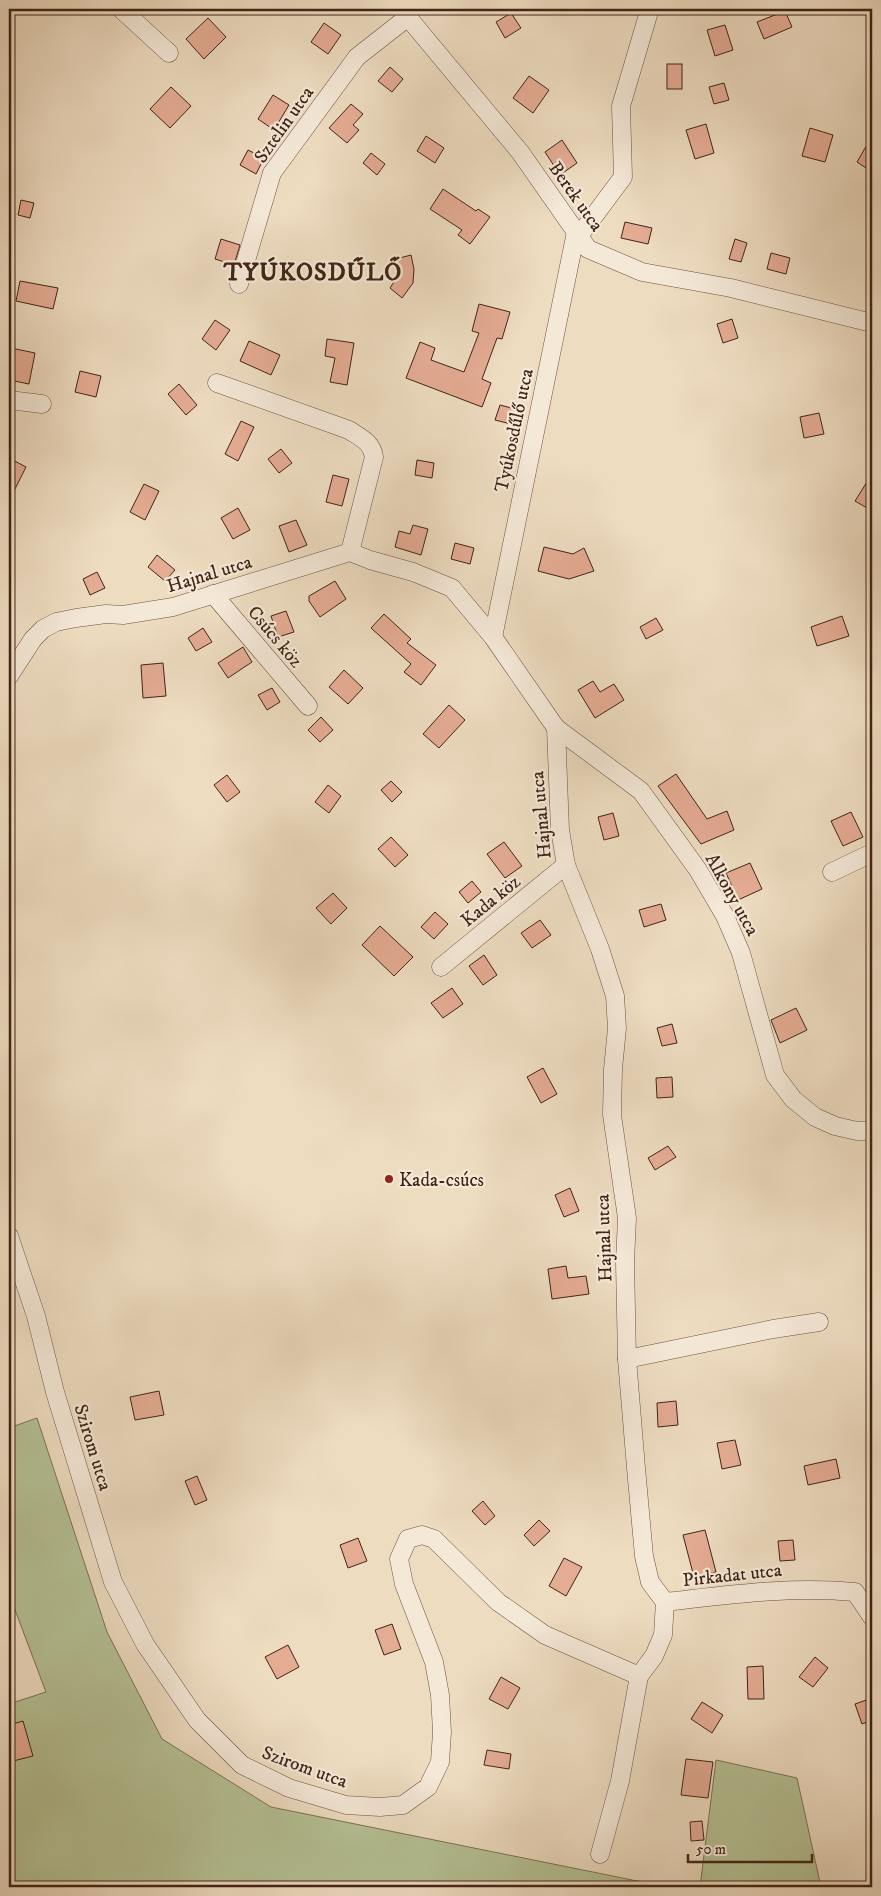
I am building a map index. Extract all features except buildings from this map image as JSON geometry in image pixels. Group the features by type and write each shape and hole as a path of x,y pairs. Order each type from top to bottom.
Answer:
{"street":[{"path":"121,9 169,53"},
{"name":"Tyúkosdűlő utca","path":"493,637 577,234 623,177 621,106 648,15 648,9"},
{"name":"Berek utca","path":"405,13 520,152 588,249 642,272 731,288 872,323"},
{"name":"Sztelin utca","path":"239,284 272,172 357,57 405,13"},
{"path":"217,383 349,430 367,442 373,449 374,457 350,552 370,560 413,572 452,588 493,637 556,728"},
{"path":"9,400 42,404"},
{"name":"Hajnal utca","path":"9,676 33,639 43,629 56,622 84,617 144,613 173,607 350,552"},
{"name":"Csúcs köz","path":"213,594 308,706"},
{"name":"Hajnal utca","path":"556,728 560,830 566,865 600,949 615,996 617,1028 613,1069 612,1115 626,1218 627,1359 644,1556 650,1582 665,1602"},
{"name":"Alkony utca","path":"556,728 641,791 698,870 725,916 741,953 774,1075 793,1099 815,1117 835,1126 857,1131 872,1131"},
{"path":"832,872 872,853"},
{"name":"Kada köz","path":"441,967 566,865"},
{"name":"Szirom utca","path":"9,1236 36,1316 55,1392 113,1582 145,1644 197,1720 242,1765 289,1788 346,1805 380,1807 403,1805 428,1787 440,1762 442,1732 440,1695 434,1662 404,1584 399,1559 408,1539 422,1535 434,1539 498,1602 546,1635 638,1676"},
{"path":"627,1359 773,1329 819,1322"},
{"name":"Pirkadat utca","path":"600,1854 620,1781 638,1676 654,1656 663,1635 665,1602 786,1589 864,1591 872,1617"}],"green space":[{"path":"37,1418 107,1632 162,1739 271,1807 667,1887 9,1887 9,1704 46,1692 9,1594 9,1428"},
{"path":"716,1760 797,1778 821,1887 700,1887"}],"place":[{"name":"Kada-csúcs","path":"389,1179"}],"district":[{"name":"TYÚKOSDŰLŐ","path":"313,272"}]}
